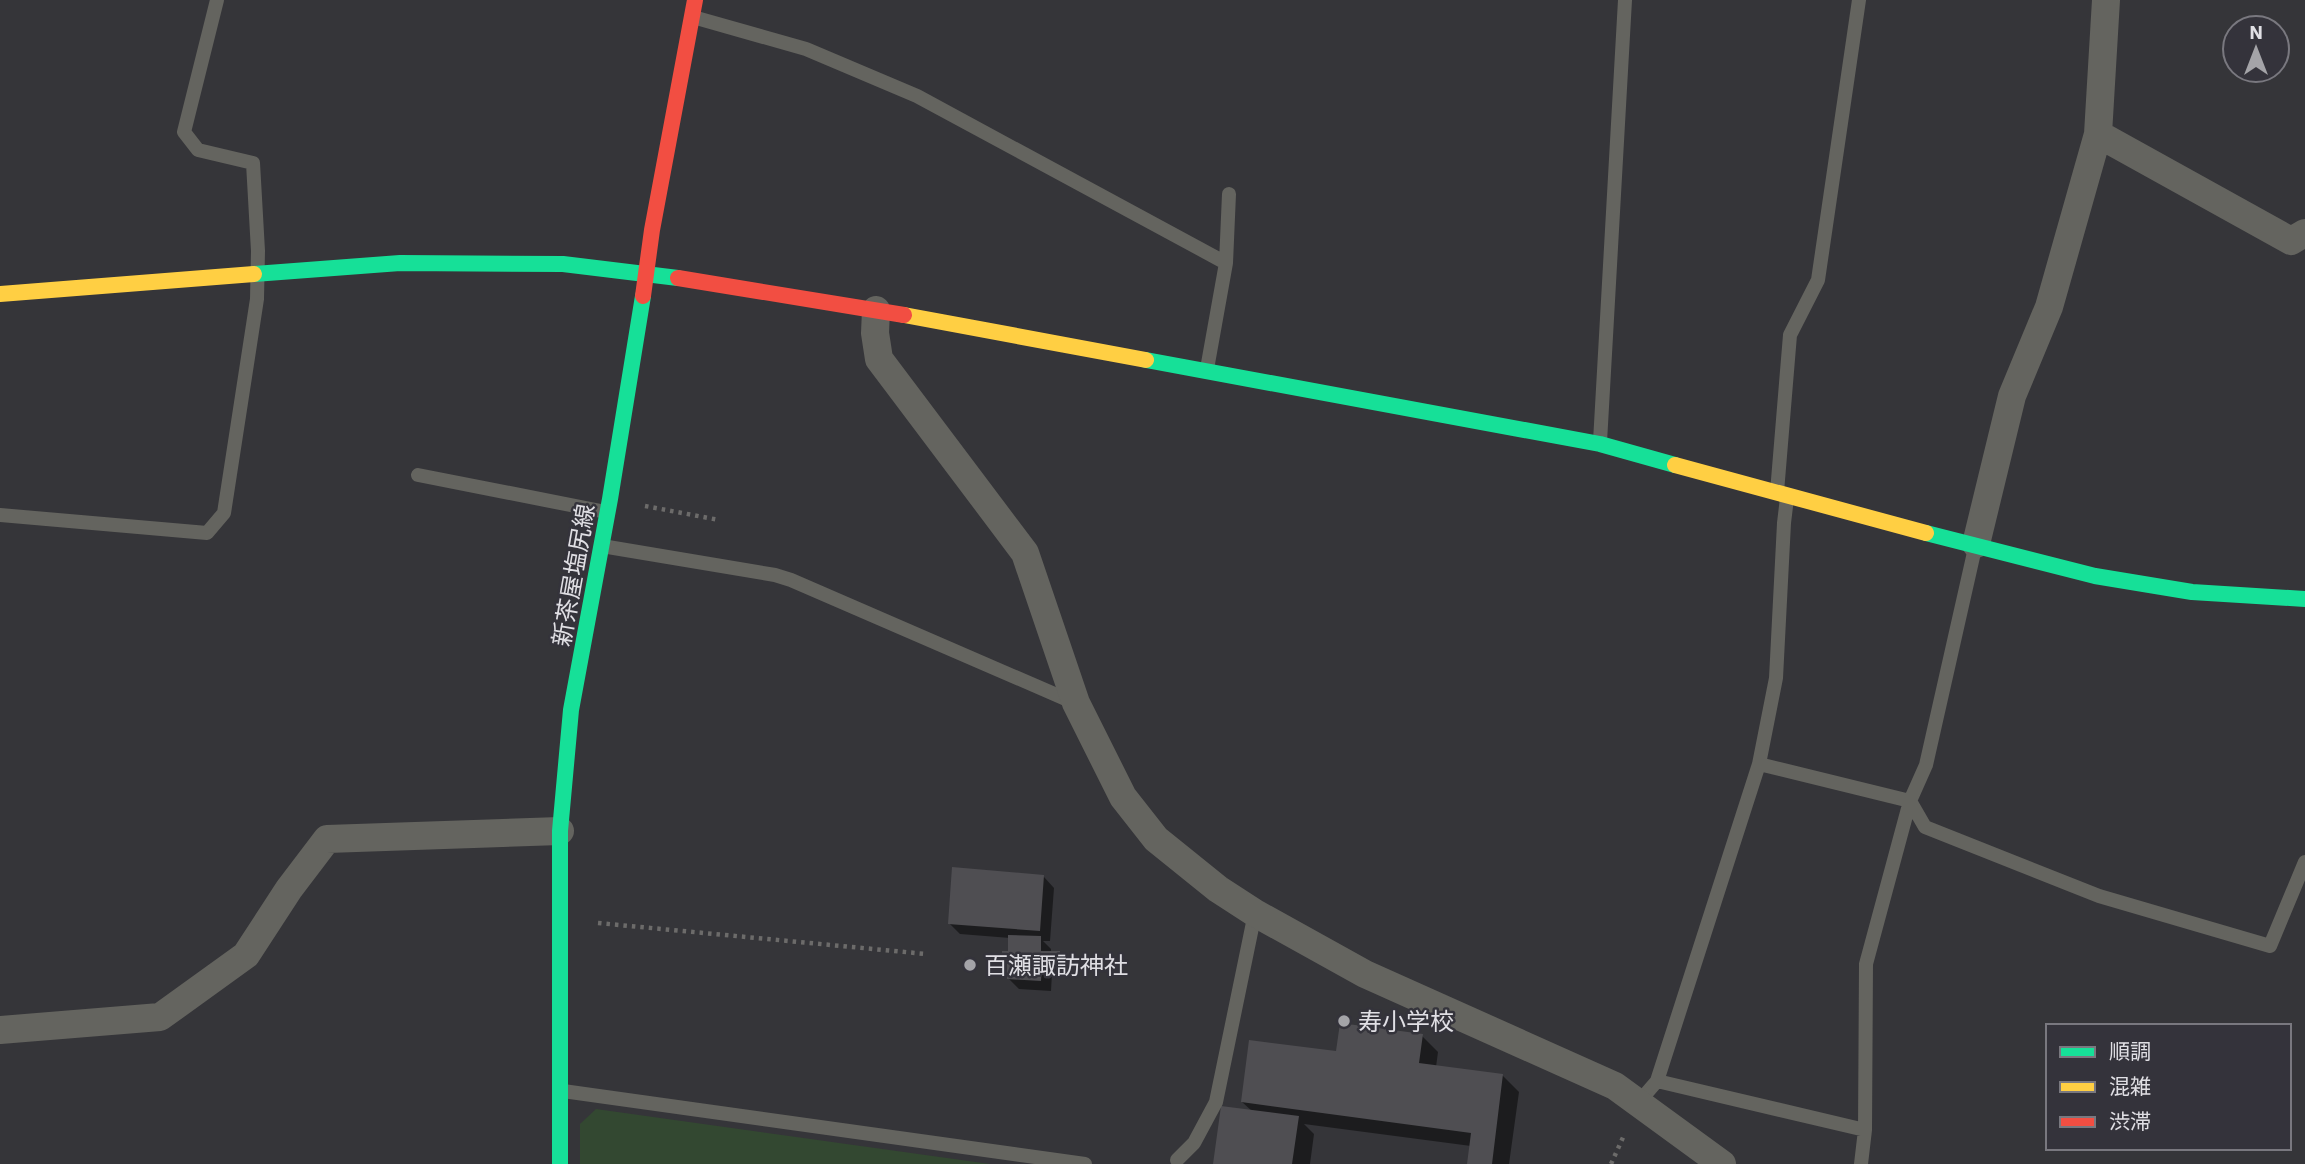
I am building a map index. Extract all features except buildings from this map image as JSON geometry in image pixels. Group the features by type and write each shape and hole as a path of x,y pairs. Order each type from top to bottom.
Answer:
{"street":[{"name":"新茶屋塩尻線","path":"560,1164 560,831 571,710 602,546 645,273 695,0"},
{"path":"1976,544 2012,396 2049,307 2098,134 2106,0"},
{"path":"2098,134 2291,241 2305,233"},
{"path":"0,294 400,263 563,264 645,273 876,310 1600,444 1782,495 2095,576 2192,592 2305,599"},
{"path":"876,310 875,333 879,359 1025,553 1076,703 1124,797 1156,839 1218,889 1255,913 1365,974 1615,1086 1722,1164"},
{"path":"0,1030 160,1017 246,955 289,888 327,839 560,831"}],"lane":[{"path":"0,515 207,533 224,513 257,299 258,275 253,163 198,150 184,132 217,0"},
{"path":"1600,444 1625,0"},
{"path":"1638,1103 1657,1080 1759,764 1776,678 1790,335 1818,280 1859,0"},
{"path":"692,17 806,49 917,96 1226,263"},
{"path":"1206,370 1226,263 1229,194"},
{"path":"418,475 609,505"},
{"path":"1861,1164 1865,1130 1866,964 1910,801 1926,765 1976,544"},
{"path":"602,546 791,580 1076,703"},
{"path":"1759,764 1910,801 1925,827 2099,897 2270,946 2305,862"},
{"path":"1161,1164 1180,1162 1194,1143 1216,1102 1255,913"},
{"path":"1657,1080 1865,1130"},
{"path":"561,1090 1085,1164"}],"path":[{"path":"609,505 719,520"},
{"path":"559,920 926,954"}],"green space":[{"path":"596,1109 990,1164 580,1164 580,1124"}],"traffic: fast":[{"path":"254,274 400,263 563,264 678,278"},
{"path":"560,1164 560,831 571,710 610,499 643,296"},
{"path":"1146,360 1600,444 1675,465"},
{"path":"1926,533 2095,576 2192,592 2305,599"}],"traffic: slow":[{"path":"0,294 254,274"},
{"path":"904,315 1146,360"},
{"path":"1675,465 1926,533"}],"traffic: jam":[{"path":"643,296 652,230 695,0"},
{"path":"678,278 904,315"}],"place":[{"name":"百瀬諏訪神社","path":"970,965"},
{"name":"寿小学校","path":"1344,1021"}]}
